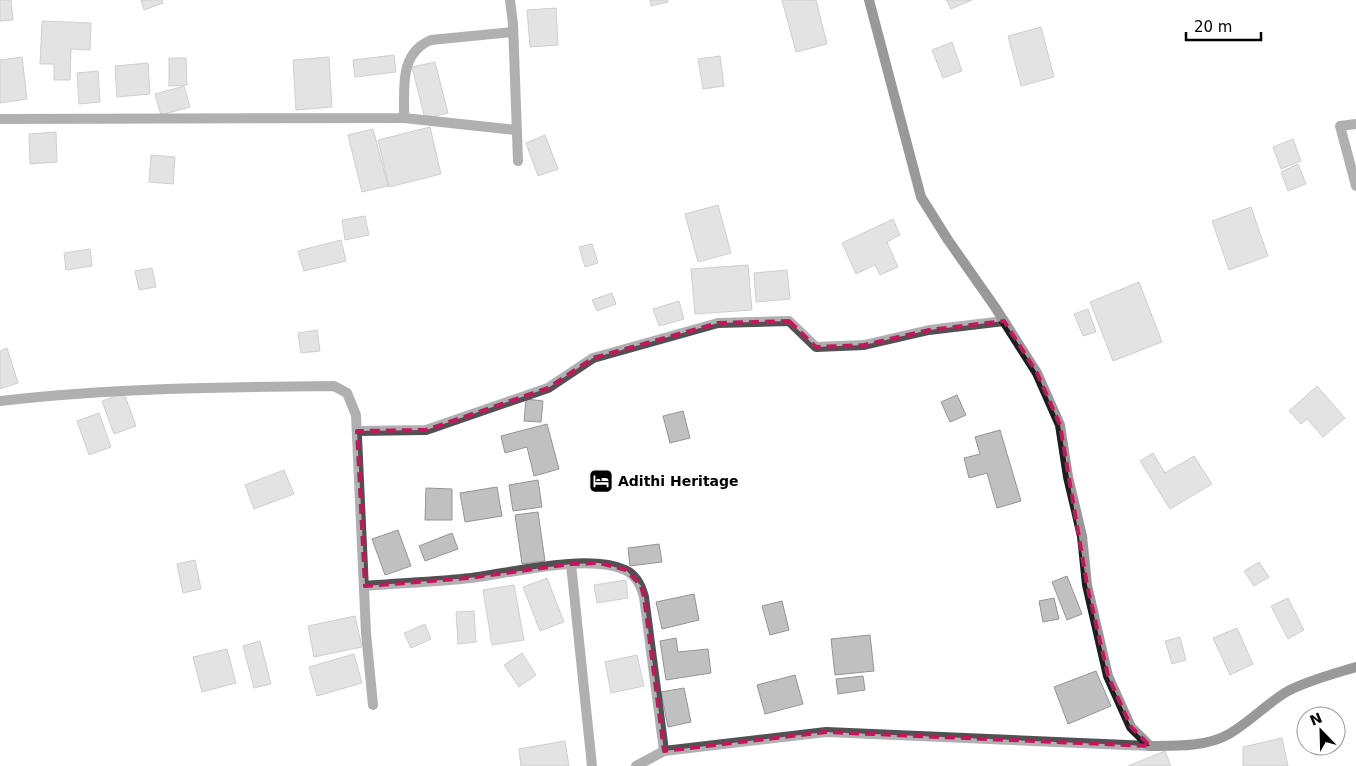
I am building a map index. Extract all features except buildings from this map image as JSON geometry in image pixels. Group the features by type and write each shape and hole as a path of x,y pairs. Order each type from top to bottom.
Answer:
{"street":[{"path":"510,0 518,161"},
{"path":"869,0 921,197 1037,373 1060,425 1068,477 1082,536 1087,585 1108,676 1131,727 1150,746"},
{"path":"404,118 405,70 410,59 422,45 431,40 513,32"},
{"path":"0,119 404,118 516,130"},
{"path":"1356,124 1340,126 1356,186"},
{"path":"357,431 426,430 548,388 593,358 718,323 789,321 816,347 864,345 929,330 1004,321"},
{"path":"0,401 69,393 193,387 334,386 347,392 356,415 373,705"},
{"path":"365,586 469,578 572,564 599,563 626,570 641,586 649,622 664,751"},
{"path":"572,564 592,766"},
{"path":"636,766 664,751 826,732 1150,746 1191,744 1228,735 1288,691 1356,667"}],"highlighted area":[{"path":"789,321 816,347 864,345 929,330 1004,321 1037,373 1060,425 1087,585 1108,676 1131,727 1150,746 826,732 664,751 644,597 641,586 626,570 599,563 571,564 469,578 365,586 357,431 426,430 548,388 593,358 718,323"}],"place":[{"name":"Adithi Heritage","path":"601,481"}]}
